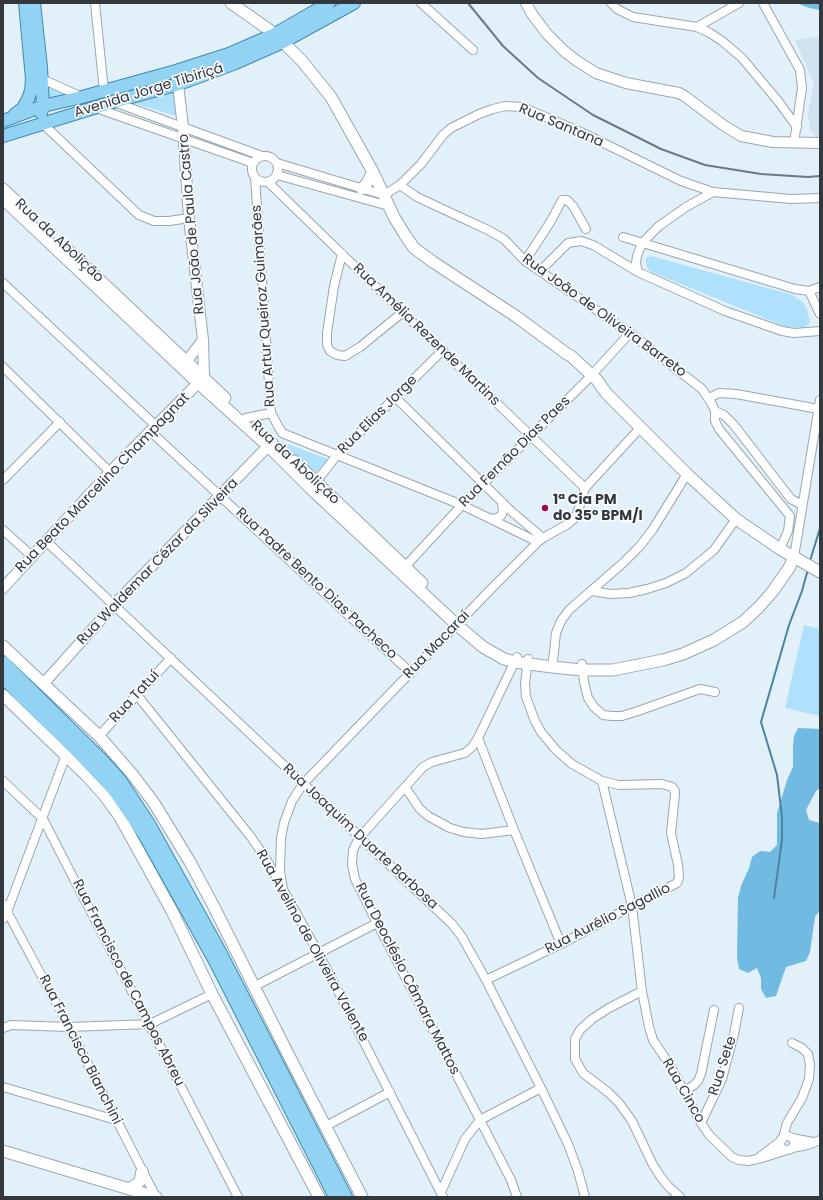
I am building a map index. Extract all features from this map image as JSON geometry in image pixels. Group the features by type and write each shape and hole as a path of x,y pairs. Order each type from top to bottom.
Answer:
{"main road":[{"path":"7,119 23,108 31,91 32,78 25,3"},
{"path":"3,133 36,119 40,115 42,106 42,79 34,3"},
{"path":"231,3 279,38 306,66 331,97 373,172 389,206 414,248 577,360 590,377 597,380 606,393 687,474 736,519 780,549 818,571"},
{"name":"Avenida Jorge Tibiriçá","path":"3,136 96,107 179,84 234,64 279,38 329,3"},
{"name":"Avenida Jorge Tibiriçá","path":"7,119 42,106 82,97 176,71 279,38 354,3"},
{"path":"362,189 373,172"},
{"name":"Rua da Abolição","path":"3,189 201,380 271,444 316,482 483,648 504,659 553,660 582,667"},
{"name":"Rua da Abolição","path":"3,199 184,364"},
{"name":"Rua da Abolição","path":"201,380 246,418 310,488 402,569"},
{"name":"Rua da Abolição","path":"522,660 613,670 683,654 727,632 743,622 774,591 789,568 798,560"},
{"path":"3,646 99,736 132,774 154,803 213,905 362,1197"},
{"path":"3,662 101,759 120,780 149,824 219,950 346,1197"},
{"path":"3,678 114,790 133,817 215,960 335,1197"},
{"path":"3,695 66,755 104,795 123,822 172,911 212,994 319,1197"},
{"path":"3,1151 156,1197"},
{"path":"129,1189 140,1181 142,1171"}],"street":[{"path":"95,3 104,91"},
{"path":"421,3 473,50"},
{"path":"526,3 532,14 547,34 577,61 596,73 626,83 679,94 692,101 723,125 741,136 773,142 820,143"},
{"path":"611,3 617,9 633,17 697,27 722,41 742,58 778,100 797,127"},
{"path":"697,27 739,3"},
{"path":"763,3 800,70 802,88 794,143"},
{"name":"Rua João de Paula Castro","path":"176,71 179,84 189,218 203,340 201,380"},
{"path":"42,79 82,97"},
{"path":"113,102 253,163"},
{"name":"Rua Santana","path":"384,195 400,185 421,164 451,128 493,108 505,106 522,107 581,132 681,181 713,192 792,199 820,198"},
{"path":"96,107 269,157 277,163 384,195"},
{"path":"43,124 139,214 154,221 169,221 189,218"},
{"path":"262,156 253,163 252,170 255,177 261,181 268,182 277,175 277,163"},
{"path":"277,175 389,206"},
{"name":"Rua Artur Queiroz Guimarães","path":"255,177 271,413 282,433 338,455"},
{"name":"Rua Amélia Rezende Martins","path":"268,182 585,488"},
{"name":"Rua João de Oliveira Barreto","path":"400,185 417,196 504,239 526,261 630,333 702,389 709,398 715,411 715,421 719,429 799,525"},
{"path":"638,272 636,263 642,243 659,226 686,207 713,192"},
{"path":"526,261 551,221 562,200 567,200 573,206 586,229"},
{"path":"623,237 796,289 809,291 820,287"},
{"path":"540,270 568,243 581,242 593,245 638,272 725,311 782,331 794,333 820,331"},
{"path":"342,254 334,286 327,333 330,351 337,355 345,356 360,348 403,312"},
{"name":"Rua Padre Bento Dias Pacheco","path":"3,283 221,496 411,673"},
{"path":"809,291 820,314"},
{"name":"Rua Fernão Dias Paes","path":"402,569 462,505 590,377 630,333"},
{"path":"184,364 203,340"},
{"name":"Rua Elias Jorge","path":"316,482 338,455 443,350"},
{"path":"3,367 110,472"},
{"name":"Rua Beato Marcelino Champagnat","path":"3,588 110,472 201,380"},
{"path":"709,398 719,393 736,394 819,408"},
{"path":"396,398 541,540"},
{"path":"798,560 799,525 820,400"},
{"path":"715,411 724,415 734,425 791,499 802,505"},
{"path":"246,418 271,413"},
{"path":"3,480 60,422"},
{"name":"Rua Macaraí","path":"283,889 280,871 281,838 284,823 292,801 302,784 492,588 541,540 568,524 575,518 585,488 641,427"},
{"name":"Rua Waldemar Cézar da Silveira","path":"44,683 114,605 271,444"},
{"path":"338,455 462,505 541,540"},
{"path":"553,660 556,633 561,621 569,610 623,564 640,546 653,529 687,474"},
{"path":"491,519 501,516 503,511 502,502"},
{"path":"780,549 788,531 790,516"},
{"path":"592,591 610,594 629,593 660,585 686,574 714,550 736,519"},
{"path":"3,530 32,556"},
{"name":"Rua Joaquim Duarte Barbosa","path":"46,541 359,838 452,924 462,937 486,980 541,1088 568,1144 578,1171 585,1197"},
{"name":"Rua Tatuí","path":"99,736 171,658"},
{"path":"522,660 526,698 541,732 556,750 572,764 602,781"},
{"name":"Rua Deoclésio Câmara Mattos","path":"517,1197 511,1180 377,924 355,879 352,864 353,850 359,838 423,767 443,759 465,753 472,747 522,660"},
{"path":"582,667 588,698 594,707 604,715 622,716 638,712 700,689 715,692"},
{"name":"Rua Avelino de Oliveira Valente","path":"137,695 251,837 266,859 318,954 442,1194"},
{"path":"478,738 561,944"},
{"path":"5,915 66,755"},
{"name":"Rua Francisco de Campos Abreu","path":"3,781 42,819 150,1024 238,1197"},
{"name":"Rua Aurélio Sagallio","path":"486,980 561,944 658,893 676,883 679,878 680,873 671,833 676,794 672,787 662,784 620,785 602,781"},
{"name":"Rua Cinco","path":"602,781 632,906 642,991 649,1027 653,1040 685,1091 701,1123 710,1136 732,1157 739,1160 748,1161 762,1158 817,1141"},
{"path":"405,787 420,809 428,816 450,828 464,832 482,834 514,830"},
{"name":"Rua Francisco Bianchini","path":"3,904 5,915 69,1027 156,1197"},
{"path":"255,986 377,924"},
{"path":"642,991 609,1008 592,1019 580,1030 575,1039 575,1059 583,1073 609,1093 619,1103 632,1121 652,1163 660,1176 680,1197"},
{"path":"3,1028 11,1025 69,1027 150,1024 212,994"},
{"name":"Rua Sete","path":"701,1123 722,1079 739,1008"},
{"path":"685,1091 698,1081 701,1074 714,1010"},
{"path":"787,1138 794,1144 790,1149 782,1146 787,1138 793,1112 809,1080 810,1065 808,1054 792,1042"},
{"path":"3,1087 116,1120"},
{"path":"442,1194 465,1139 480,1120 541,1088"},
{"path":"326,1126 390,1092"},
{"path":"757,1159 765,1151 787,1138 817,1141"}],"shaded area":[{"path":"800,3 820,3 820,10 801,5"},
{"path":"820,36 820,136 816,137 810,130 808,113 814,84 795,40"},
{"path":"43,85 69,96 44,101"},
{"path":"177,89 177,116 129,102"},
{"path":"651,256 793,295 804,303 810,323 804,328 786,327 654,273 648,269 646,263 646,258"},
{"path":"277,440 328,459 312,477 276,445"},
{"path":"804,625 820,629 820,716 785,708"},
{"path":"798,728 820,729 820,788 816,791 806,810 809,820 820,823 820,910 815,917 810,952 806,961 786,967 776,996 766,998 761,989 761,978 757,968 748,973 739,969 737,957 738,898 752,857 760,851 770,852 777,845 777,813 787,780 793,767 794,736"}],"waterway":[{"path":"810,561 820,528"},
{"path":"774,898 782,840 782,817 777,775 761,722 789,625 802,591 808,569"}],"railway":[{"path":"468,3 503,46 538,78 593,115 661,149 705,165 761,174 808,177 820,176"}],"place":[{"name":"1ª Cia PM do 35º BPM/I","path":"545,508"}]}
